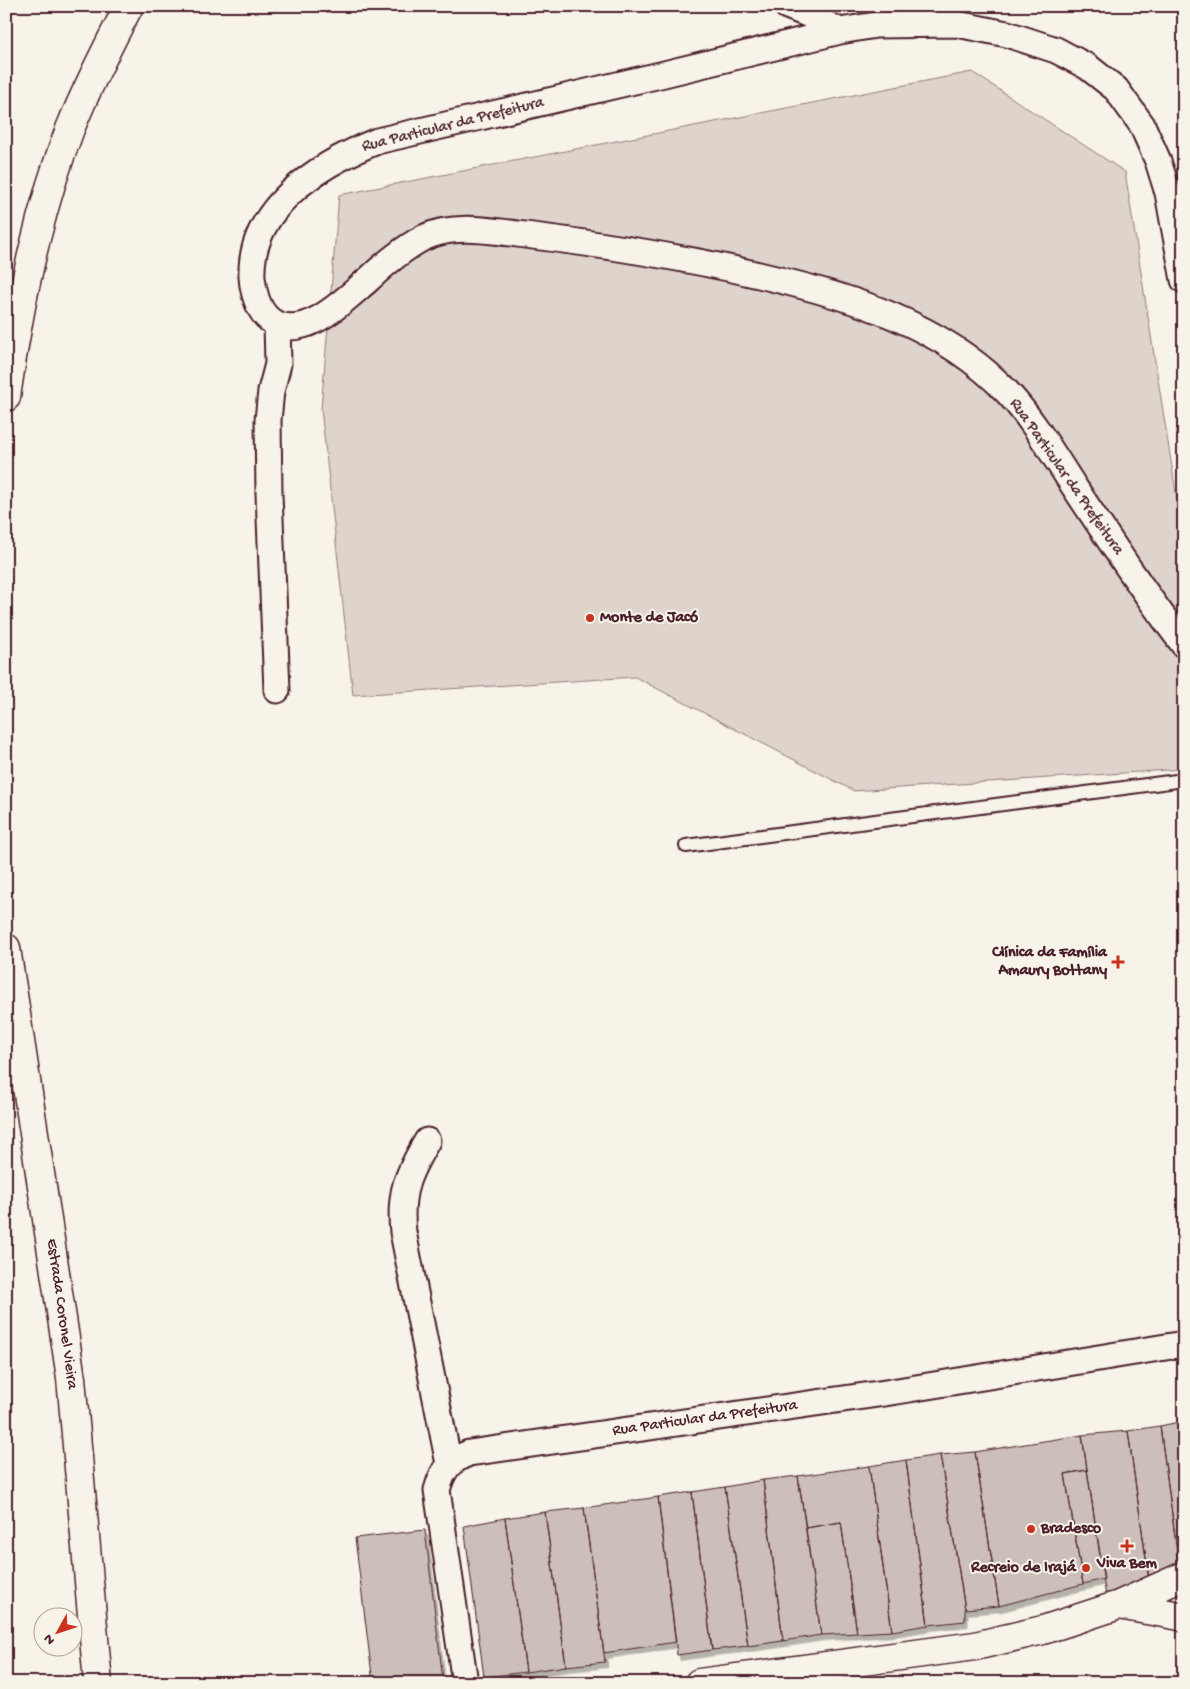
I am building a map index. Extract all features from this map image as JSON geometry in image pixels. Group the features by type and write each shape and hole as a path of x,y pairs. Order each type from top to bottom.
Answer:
{"street":[{"path":"6,397 9,363 30,262 46,201 70,130 97,67 129,6"},
{"path":"786,6 807,14 840,31"},
{"name":"Rua Particular da Prefeitura","path":"1184,280 1168,193 1158,162 1142,125 1116,89 1088,67 1056,50 1007,34 957,24 875,15 840,31 377,141 349,152 305,180 278,205 262,226 252,256 252,280 256,299 266,317 277,324 293,327 323,316 341,304 381,268 425,237 447,230 479,229 634,249 737,270 843,297 896,317 966,355 1009,394 1026,415 1096,521 1184,645"},
{"path":"277,324 278,364 271,391 268,420 277,690"},
{"name":"Estrada Coronel Vieira","path":"6,948 71,1378 98,1683"},
{"path":"427,1142 414,1164 405,1185 401,1211 403,1232 449,1464 442,1475 437,1490 465,1683"},
{"name":"Rua Particular da Prefeitura","path":"449,1464 469,1452 884,1393 1184,1344"},
{"path":"700,1683 975,1646 1043,1630 1119,1605 1184,1576"},
{"path":"1119,1605 1184,1618"}],"lane":[{"path":"686,846 1184,780"}],"shaded area":[{"path":"972,72 1125,172 1184,543 1184,769 854,791 635,677 353,695 321,409 339,195"}],"building":[{"path":"1184,1421 1184,1564 1179,1566 1160,1426"},
{"path":"1160,1426 1179,1566 1149,1580 1128,1431"},
{"path":"1128,1431 1149,1580 1106,1597 1082,1435"},
{"name":"Bradesco","path":"1082,1435 1087,1470 1065,1474 1083,1584 999,1606 975,1452"},
{"path":"975,1452 999,1606 965,1609 940,1455"},
{"path":"940,1455 965,1609 965,1621 928,1625 906,1460"},
{"path":"906,1460 928,1625 892,1631 869,1466"},
{"path":"869,1466 892,1631 857,1633 841,1522 806,1528 798,1476"},
{"path":"1087,1470 1104,1579 1083,1584 1065,1474"},
{"path":"798,1476 821,1635 783,1641 763,1480"},
{"path":"763,1480 783,1641 748,1646 725,1487"},
{"path":"725,1487 748,1646 712,1650 692,1492"},
{"path":"692,1492 712,1650 677,1655 658,1497"},
{"path":"658,1497 676,1642 604,1653 584,1508"},
{"path":"584,1508 605,1662 566,1666 545,1512"},
{"path":"545,1512 566,1666 526,1672 505,1518"},
{"path":"505,1518 526,1672 484,1677 464,1526"},
{"path":"841,1522 857,1633 821,1635 806,1528"},
{"path":"425,1530 443,1680 421,1683 373,1683 355,1538"}],"place":[{"name":"Monte de Jacó","path":"590,618"},
{"name":"Clínica da Família Amaury Bottany","path":"1118,962"},
{"name":"Bradesco","path":"1031,1529"},
{"name":"Viva Bem","path":"1127,1546"},
{"name":"Recreio de Irajá","path":"1086,1568"}]}
